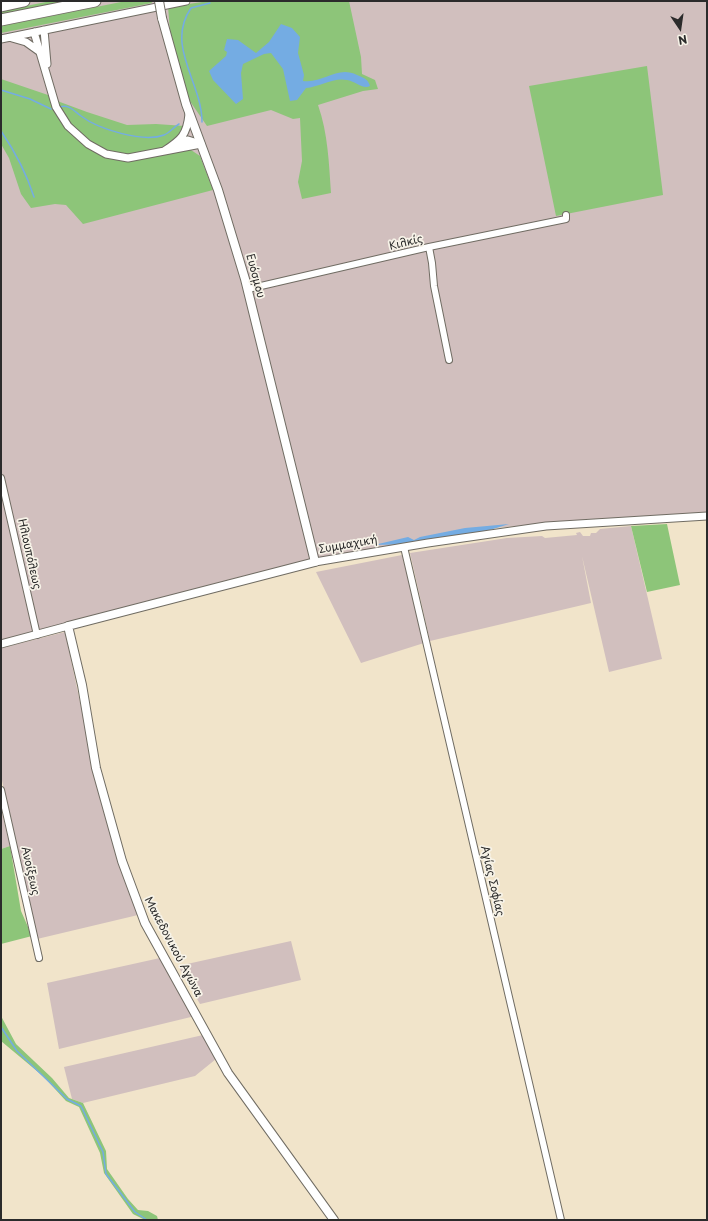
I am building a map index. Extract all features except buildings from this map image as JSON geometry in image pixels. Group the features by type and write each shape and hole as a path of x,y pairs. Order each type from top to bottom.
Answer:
{"highway":[{"path":"1,6 24,1"},
{"path":"1,20 95,1"}],"main road":[{"name":"Ευόσμου","path":"158,1 172,60 189,114 201,144 234,240 248,289 315,562"},
{"name":"Συμμαχική","path":"68,626 315,562"},
{"name":"Μακεδονικού Αγώνα","path":"68,626 82,685 96,768 122,861 140,910 228,1073 334,1220"}],"street":[{"path":"1,39 186,1"},
{"path":"44,30 48,74"},
{"path":"34,32 48,74 56,107 61,117 75,135 88,144 106,154 118,157 138,157 201,144"},
{"path":"10,37 26,42 40,52"},
{"path":"162,152 176,143 186,131 189,114"},
{"path":"176,143 188,140 201,144"},
{"name":"Κιλκίς","path":"248,289 566,219 566,215"},
{"path":"429,248 434,286 449,360"},
{"name":"Ηλιουπόλεως","path":"1,478 37,635"},
{"name":"Συμμαχική","path":"315,562 546,526 707,516"},
{"name":"Αγίας Σοφίας","path":"404,547 561,1220"},
{"name":"Συμμαχική","path":"1,644 68,626"},
{"name":"Ανοίξεως","path":"1,790 39,958"}],"shaded area":[{"path":"1,1 707,1 707,514 559,522 495,528 319,560 243,576 1,640"},
{"path":"631,526 662,659 609,672 582,556 591,603 430,641 410,553 507,538 542,536 545,538 577,535 576,533 580,532 583,536 590,536 591,533 596,533 600,529"},
{"path":"402,555 424,643 361,663 316,572"},
{"path":"65,632 102,805 138,915 37,939 1,776 1,648"},
{"path":"1,809 10,846 1,849"},
{"path":"291,941 301,980 200,1004 178,966"},
{"path":"160,958 195,1016 59,1049 47,983"},
{"path":"203,1035 216,1059 195,1076 83,1103 72,1099 64,1067"}],"green space":[{"path":"51,1 66,1 1,14 1,11"},
{"path":"126,1 151,1 152,3 1,33 1,26"},
{"path":"209,1 349,1 361,57 362,74 375,80 378,89 363,91 318,105 326,138 331,193 302,199 298,182 302,161 300,118 293,119 271,110 207,126 185,94 171,42 168,7"},
{"path":"647,66 663,195 556,216 529,86"},
{"path":"1,79 48,95 60,102 87,112 127,125 156,124 185,126 188,148 200,156 213,190 83,224 66,205 55,204 31,208 21,194 9,158 1,144"},
{"path":"667,524 680,585 647,592 631,526"},
{"path":"10,846 21,911 32,936 1,944 1,849"},
{"path":"1,1016 16,1044 52,1078 69,1098 83,1103 106,1151 107,1169 128,1199 138,1210 148,1211 157,1216 158,1220 145,1220 133,1214 104,1173 100,1153 79,1107 66,1101 44,1077 1,1041"}],"water":[{"path":"281,24 292,28 300,37 298,53 304,75 303,81 317,80 343,72 357,75 365,79 370,86 365,87 342,79 306,88 297,100 290,101 283,69 271,53 264,54 243,64 241,73 243,99 236,104 213,80 209,71 226,56 227,52 224,50 227,39 238,40 256,53 269,42"},
{"path":"509,524 461,539 415,544 374,545 408,537 414,540 420,537 465,528"}],"waterway":[{"path":"202,122 197,93 183,50 182,36 184,22 191,8 210,3"},
{"path":"1,90 30,99 51,109"},
{"path":"60,107 69,107 98,126 133,136 155,137 164,135 179,124"},
{"path":"1,131 20,163 28,179 34,197"},
{"path":"1,1027 17,1051 67,1099 81,1106 103,1152 106,1174 135,1212 147,1220"}]}
